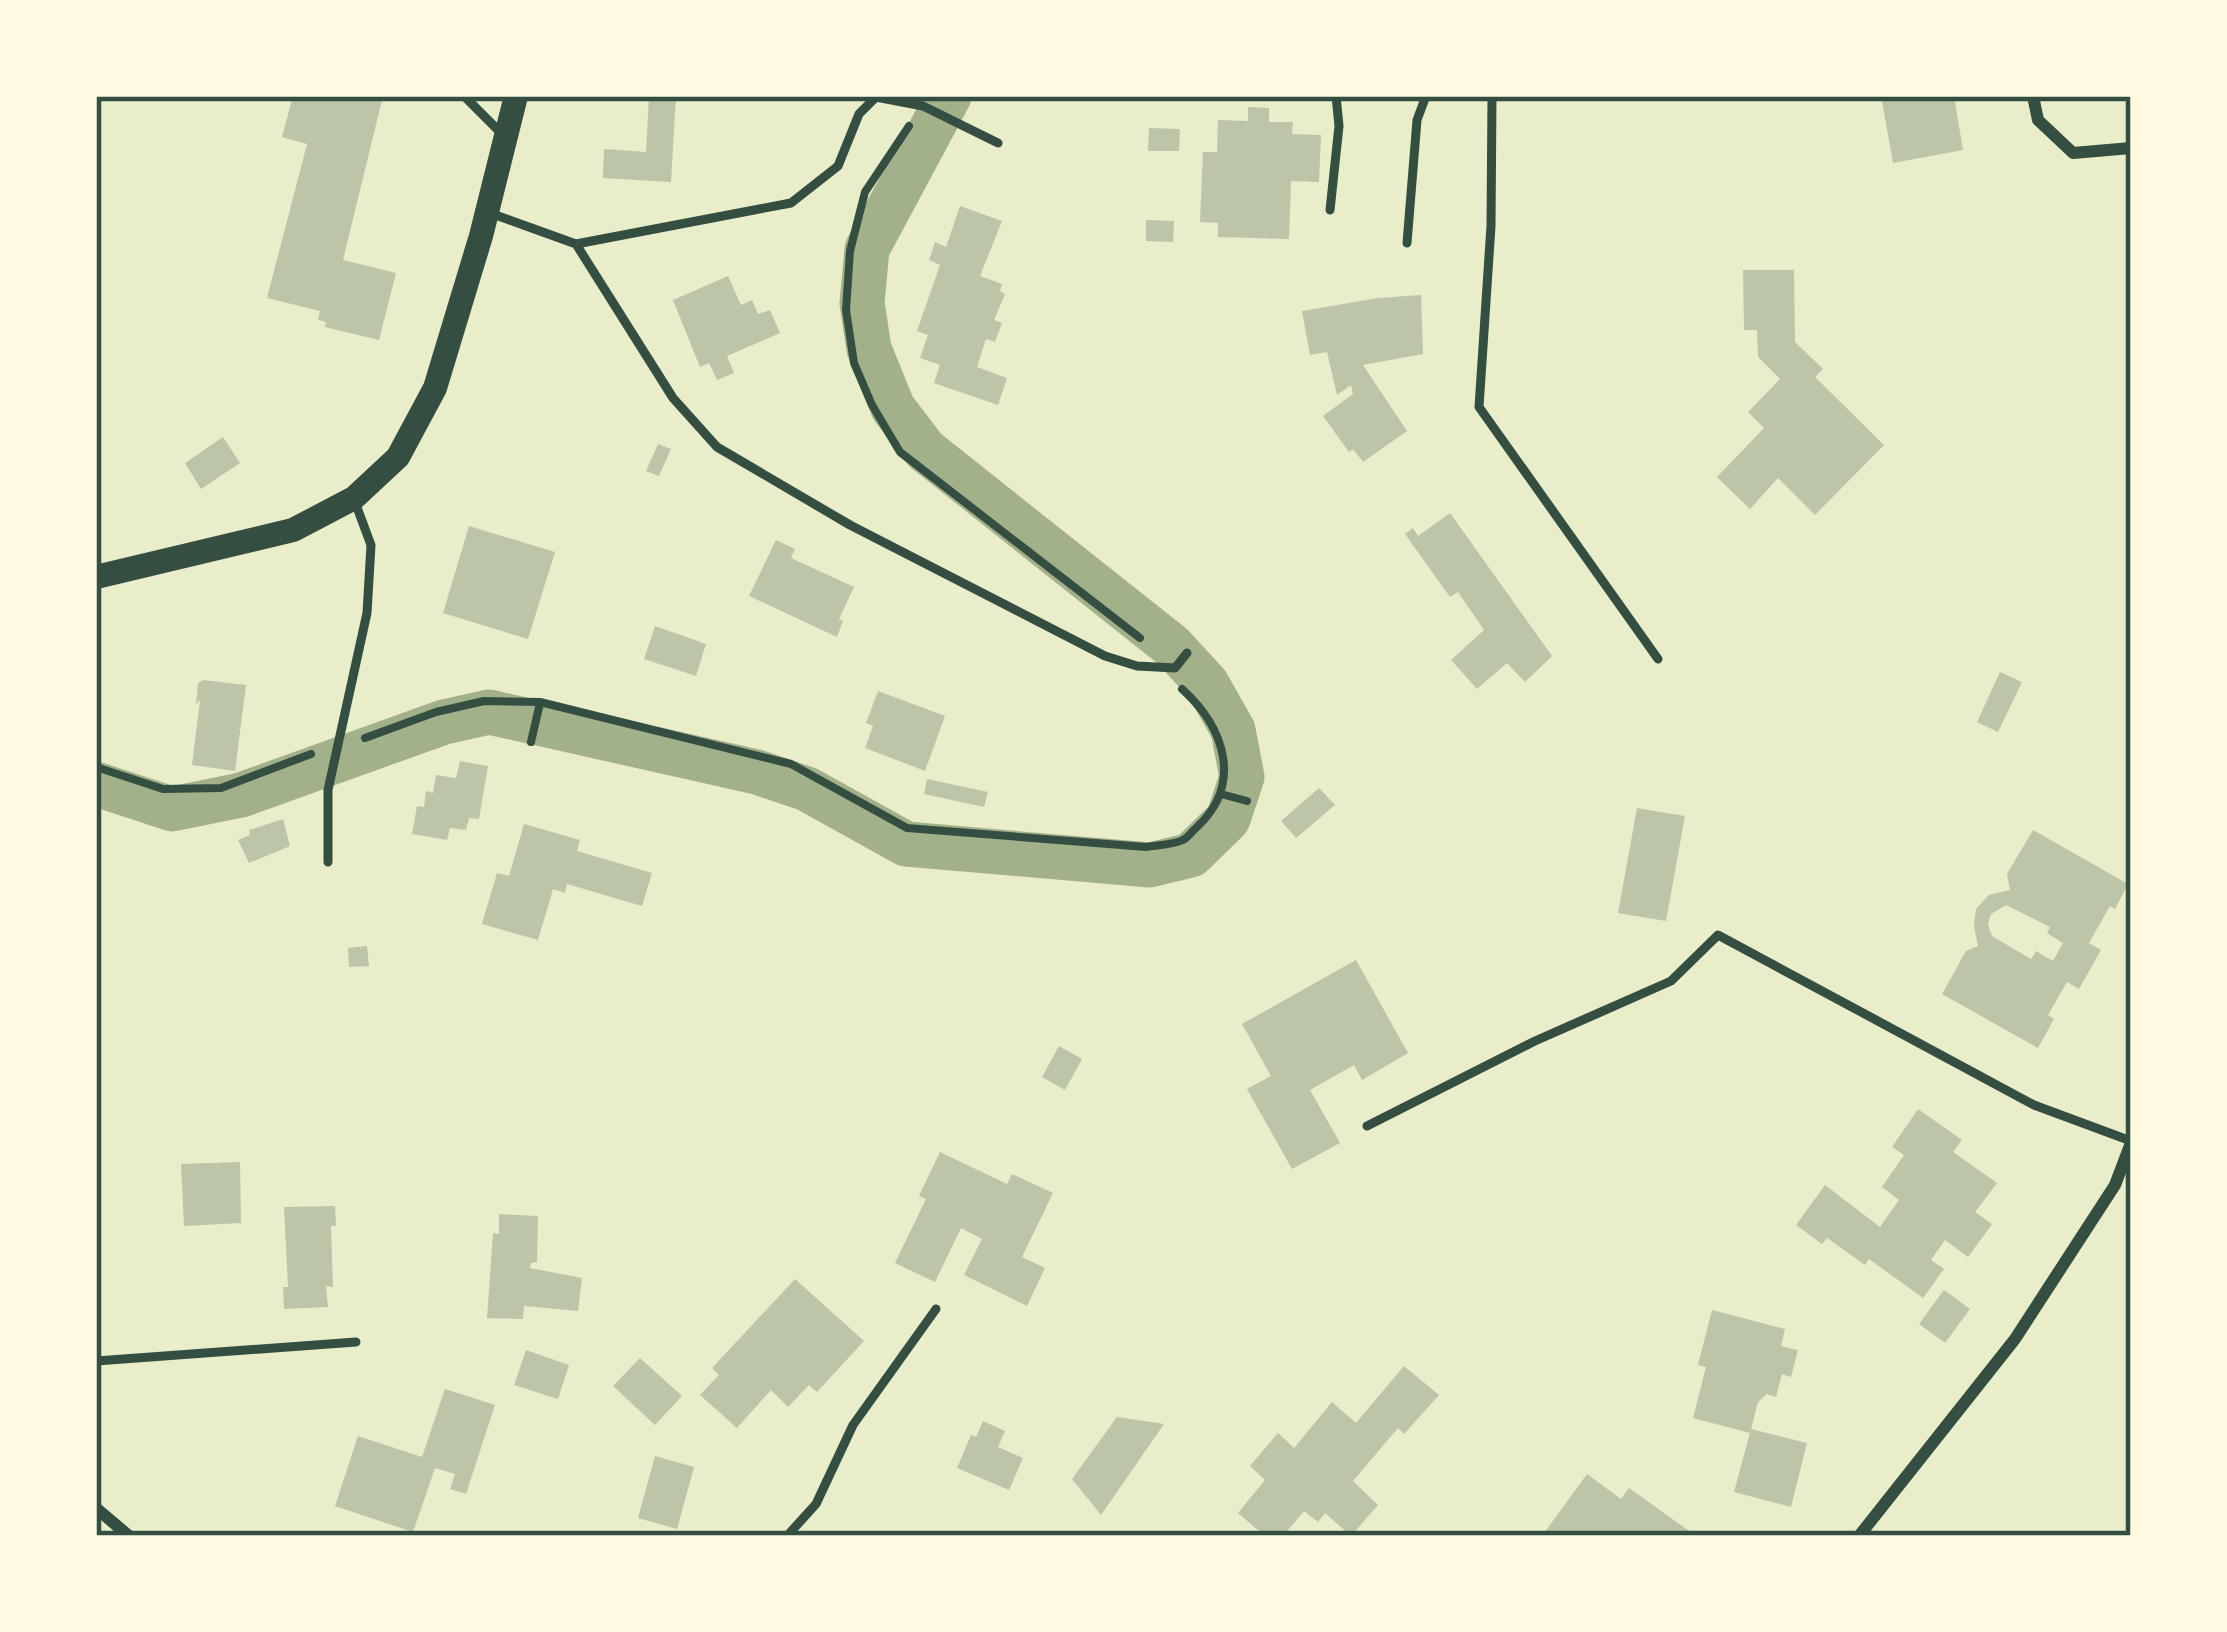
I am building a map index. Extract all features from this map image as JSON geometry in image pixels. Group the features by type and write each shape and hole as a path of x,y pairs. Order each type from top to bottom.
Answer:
{"main road":[{"path":"96,577 293,530 353,498 398,457 435,388 516,96"}],"street":[{"path":"2032,96 2038,120 2073,153 2131,148"},
{"path":"2115,1185 2131,1142"},
{"path":"1859,1536 2015,1340 2115,1185 2131,1169"},
{"path":"96,1508 129,1536"}],"lane":[{"path":"418,96 464,96 507,139"},
{"path":"1330,210 1339,126 1336,96"},
{"path":"1407,243 1417,120 1426,96"},
{"path":"1492,96 1491,226 1479,407 1658,659"},
{"path":"486,212 576,244 791,203 838,166 859,114 876,97 926,109 998,143"},
{"path":"576,244 673,398 717,447 850,525 1105,656 1137,666 1175,668 1187,653"},
{"path":"328,862 328,790 367,613 371,545 353,498"},
{"path":"1367,1126 1535,1041 1671,981 1718,934 2034,1105 2131,1142"},
{"path":"787,1536 817,1504 854,1425 936,1310"},
{"path":"96,1361 356,1342"}],"path":[{"path":"96,767 163,789 221,788 338,743 484,701 540,706 791,764 907,828 1146,848 1183,840 1213,812 1224,795 1227,778 1219,741 1195,700 1158,668 1152,647 900,452 854,363 846,310 850,251 865,192 926,109"},
{"path":"532,737 540,706"},
{"path":"1224,795 1244,801"}],"building":[{"path":"293,96 383,96 343,260 396,273 379,340 325,327 326,322 318,320 320,311 267,298 307,144 282,137"},
{"path":"649,96 676,96 671,182 603,178 604,149 646,152"},
{"path":"1881,96 1954,96 1963,150 1893,163"},
{"path":"1248,107 1269,108 1269,122 1293,122 1292,134 1321,135 1319,182 1291,181 1289,239 1218,237 1218,223 1200,222 1203,152 1217,152 1218,120 1248,121"},
{"path":"1149,128 1180,129 1179,151 1148,151"},
{"path":"960,206 1002,221 980,276 1002,284 1000,291 1005,294 994,320 1002,323 995,342 986,339 977,367 1007,378 998,405 934,383 940,365 920,358 928,335 917,331 940,265 929,260 935,242 946,247"},
{"path":"1146,220 1174,221 1173,242 1146,241"},
{"path":"1743,270 1794,270 1795,342 1823,369 1815,377 1884,445 1815,515 1778,478 1750,509 1717,477 1764,428 1748,412 1780,379 1758,357 1757,330 1744,330"},
{"path":"728,276 741,305 752,300 758,314 770,310 780,333 727,356 734,373 717,380 709,363 700,367 673,300"},
{"path":"1421,295 1423,354 1363,365 1407,431 1363,462 1353,449 1349,452 1323,416 1353,394 1351,385 1337,395 1327,352 1310,355 1302,311"},
{"path":"223,437 240,463 201,489 185,463"},
{"path":"658,444 671,449 659,476 646,471"},
{"path":"1450,513 1552,656 1525,682 1507,663 1477,689 1451,660 1484,630 1458,592 1450,597 1405,534 1413,528 1418,536"},
{"path":"469,526 555,552 528,639 443,613"},
{"path":"776,540 795,549 791,558 854,587 839,619 843,621 837,637 749,596"},
{"path":"655,626 706,644 696,676 644,659"},
{"path":"2000,672 2022,682 1998,732 1977,722"},
{"path":"198,683 246,685 235,771 192,765"},
{"path":"878,691 945,716 925,771 865,748 873,726 866,723"},
{"path":"460,761 488,766 479,819 469,818 466,830 450,828 447,840 412,834 417,806 424,807 426,791 433,793 436,775 456,778"},
{"path":"927,779 988,792 984,807 924,794"},
{"path":"1319,788 1335,805 1296,838 1281,821"},
{"path":"1637,808 1685,816 1666,921 1618,913"},
{"path":"283,819 290,846 249,863 238,840 250,835 249,830"},
{"path":"524,824 580,840 577,851 652,873 642,906 567,884 565,893 553,889 538,940 482,924 497,873 509,876"},
{"path":"2033,830 2128,884 2089,943 2101,950 2079,989 2067,982 2048,1015 2054,1019 2038,1048 1942,994 1966,951 1978,946 1976,909 1989,895 2010,890 2007,874","holes":["2006,905 2050,927 2047,933 2063,943 2053,961 2036,951 2031,959 1992,936 1988,925 1991,914"]},
{"path":"367,946 369,966 349,967 348,948"},
{"path":"1356,960 1408,1053 1362,1080 1354,1065 1310,1090 1340,1143 1292,1169 1247,1089 1271,1076 1242,1024"},
{"path":"1059,1046 1082,1059 1065,1090 1042,1077"},
{"path":"1918,1109 1962,1140 1953,1152 1997,1183 1975,1212 1992,1224 1968,1257 1945,1240 1931,1260 1944,1269 1923,1298 1869,1259 1865,1265 1827,1238 1822,1244 1796,1225 1825,1185 1880,1227 1899,1200 1882,1187 1904,1155 1892,1147"},
{"path":"940,1152 1007,1184 1012,1174 1053,1193 1022,1257 1045,1268 1027,1306 964,1275 982,1239 961,1228 935,1282 895,1263 926,1199 919,1196"},
{"path":"240,1162 241,1223 184,1226 181,1164"},
{"path":"335,1206 333,1287 326,1286 328,1307 284,1309 283,1287 288,1287 284,1207"},
{"path":"499,1214 538,1216 537,1262 530,1268 582,1278 578,1311 524,1306 523,1319 487,1318 493,1233 499,1234"},
{"path":"795,1279 864,1341 817,1392 809,1385 788,1407 771,1390 737,1428 700,1395 719,1375 712,1368"},
{"path":"1944,1290 1970,1309 1945,1343 1919,1324"},
{"path":"1712,1310 1785,1329 1781,1346 1798,1350 1791,1377 1782,1374 1776,1397 1767,1394 1758,1402 1751,1429 1807,1443 1791,1507 1734,1492 1750,1433 1693,1418 1706,1367 1698,1365"},
{"path":"526,1350 569,1365 558,1399 514,1385"},
{"path":"640,1358 682,1396 655,1425 613,1386"},
{"path":"1404,1366 1439,1395 1404,1434 1398,1428 1353,1481 1378,1505 1351,1536 1325,1513 1318,1522 1304,1511 1283,1536 1265,1536 1238,1513 1265,1480 1250,1466 1278,1433 1294,1448 1332,1402 1356,1423"},
{"path":"445,1389 495,1405 466,1494 450,1489 455,1474 435,1468 413,1532 335,1506 358,1436 422,1457"},
{"path":"1117,1417 1164,1424 1101,1515 1072,1479"},
{"path":"983,1421 1005,1431 998,1447 1023,1458 1009,1490 957,1468 971,1435 976,1437"},
{"path":"655,1456 694,1467 677,1529 638,1518"},
{"path":"1587,1474 1621,1499 1629,1488 1692,1533 1542,1536"}],"waterway":[{"path":"96,784 172,809 241,795 444,722 489,712 757,772 807,789 906,844 1150,865 1191,855 1228,819 1242,777 1233,730 1207,684 1172,646 925,450 893,408 869,349 862,303 867,249 949,96"}]}
